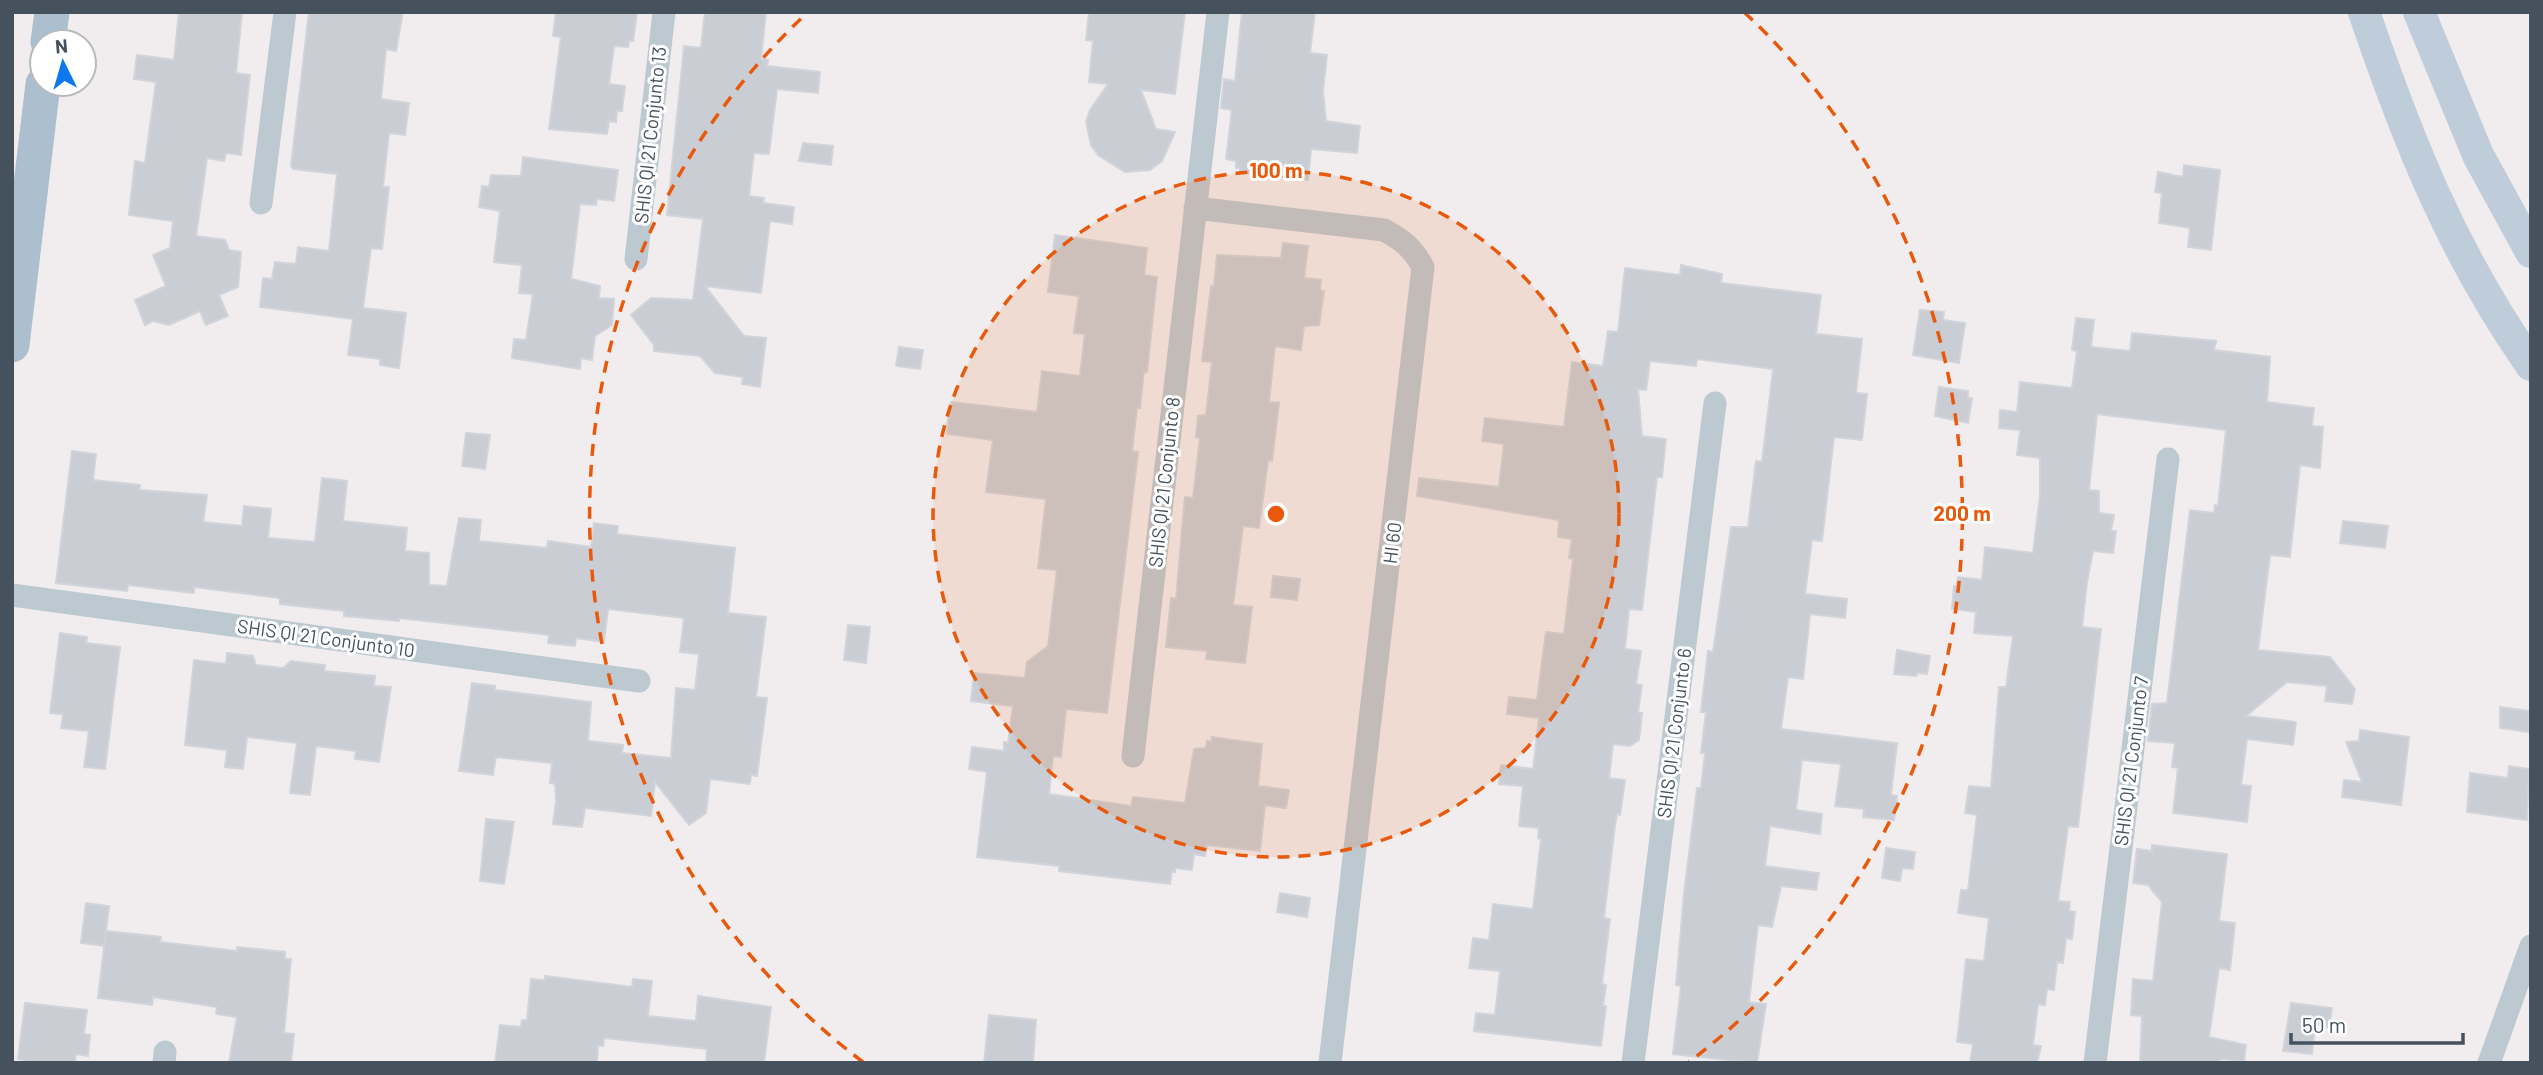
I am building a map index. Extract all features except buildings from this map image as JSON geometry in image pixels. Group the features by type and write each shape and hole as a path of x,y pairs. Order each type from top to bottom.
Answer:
{"main road":[{"path":"2364,12 2419,166 2457,245 2504,326 2531,365"},
{"path":"2419,12 2478,155 2531,252"},
{"path":"12,345 41,98"}],"street":[{"path":"261,204 285,12"},
{"name":"SHIS QI 21 Conjunto 13","path":"636,259 664,12"},
{"name":"SHIS QI 21 Conjunto 8","path":"1133,756 1218,12"},
{"name":"HI 60","path":"1195,208 1384,230 1402,240 1415,252 1423,267 1330,1063"},
{"name":"SHIS QI 21 Conjunto 6","path":"1633,1063 1715,403"},
{"name":"SHIS QI 21 Conjunto 7","path":"2095,1063 2168,459"},
{"name":"SHIS QI 21 Conjunto 10","path":"12,595 639,681"},
{"path":"2489,1063 2531,946"}]}
